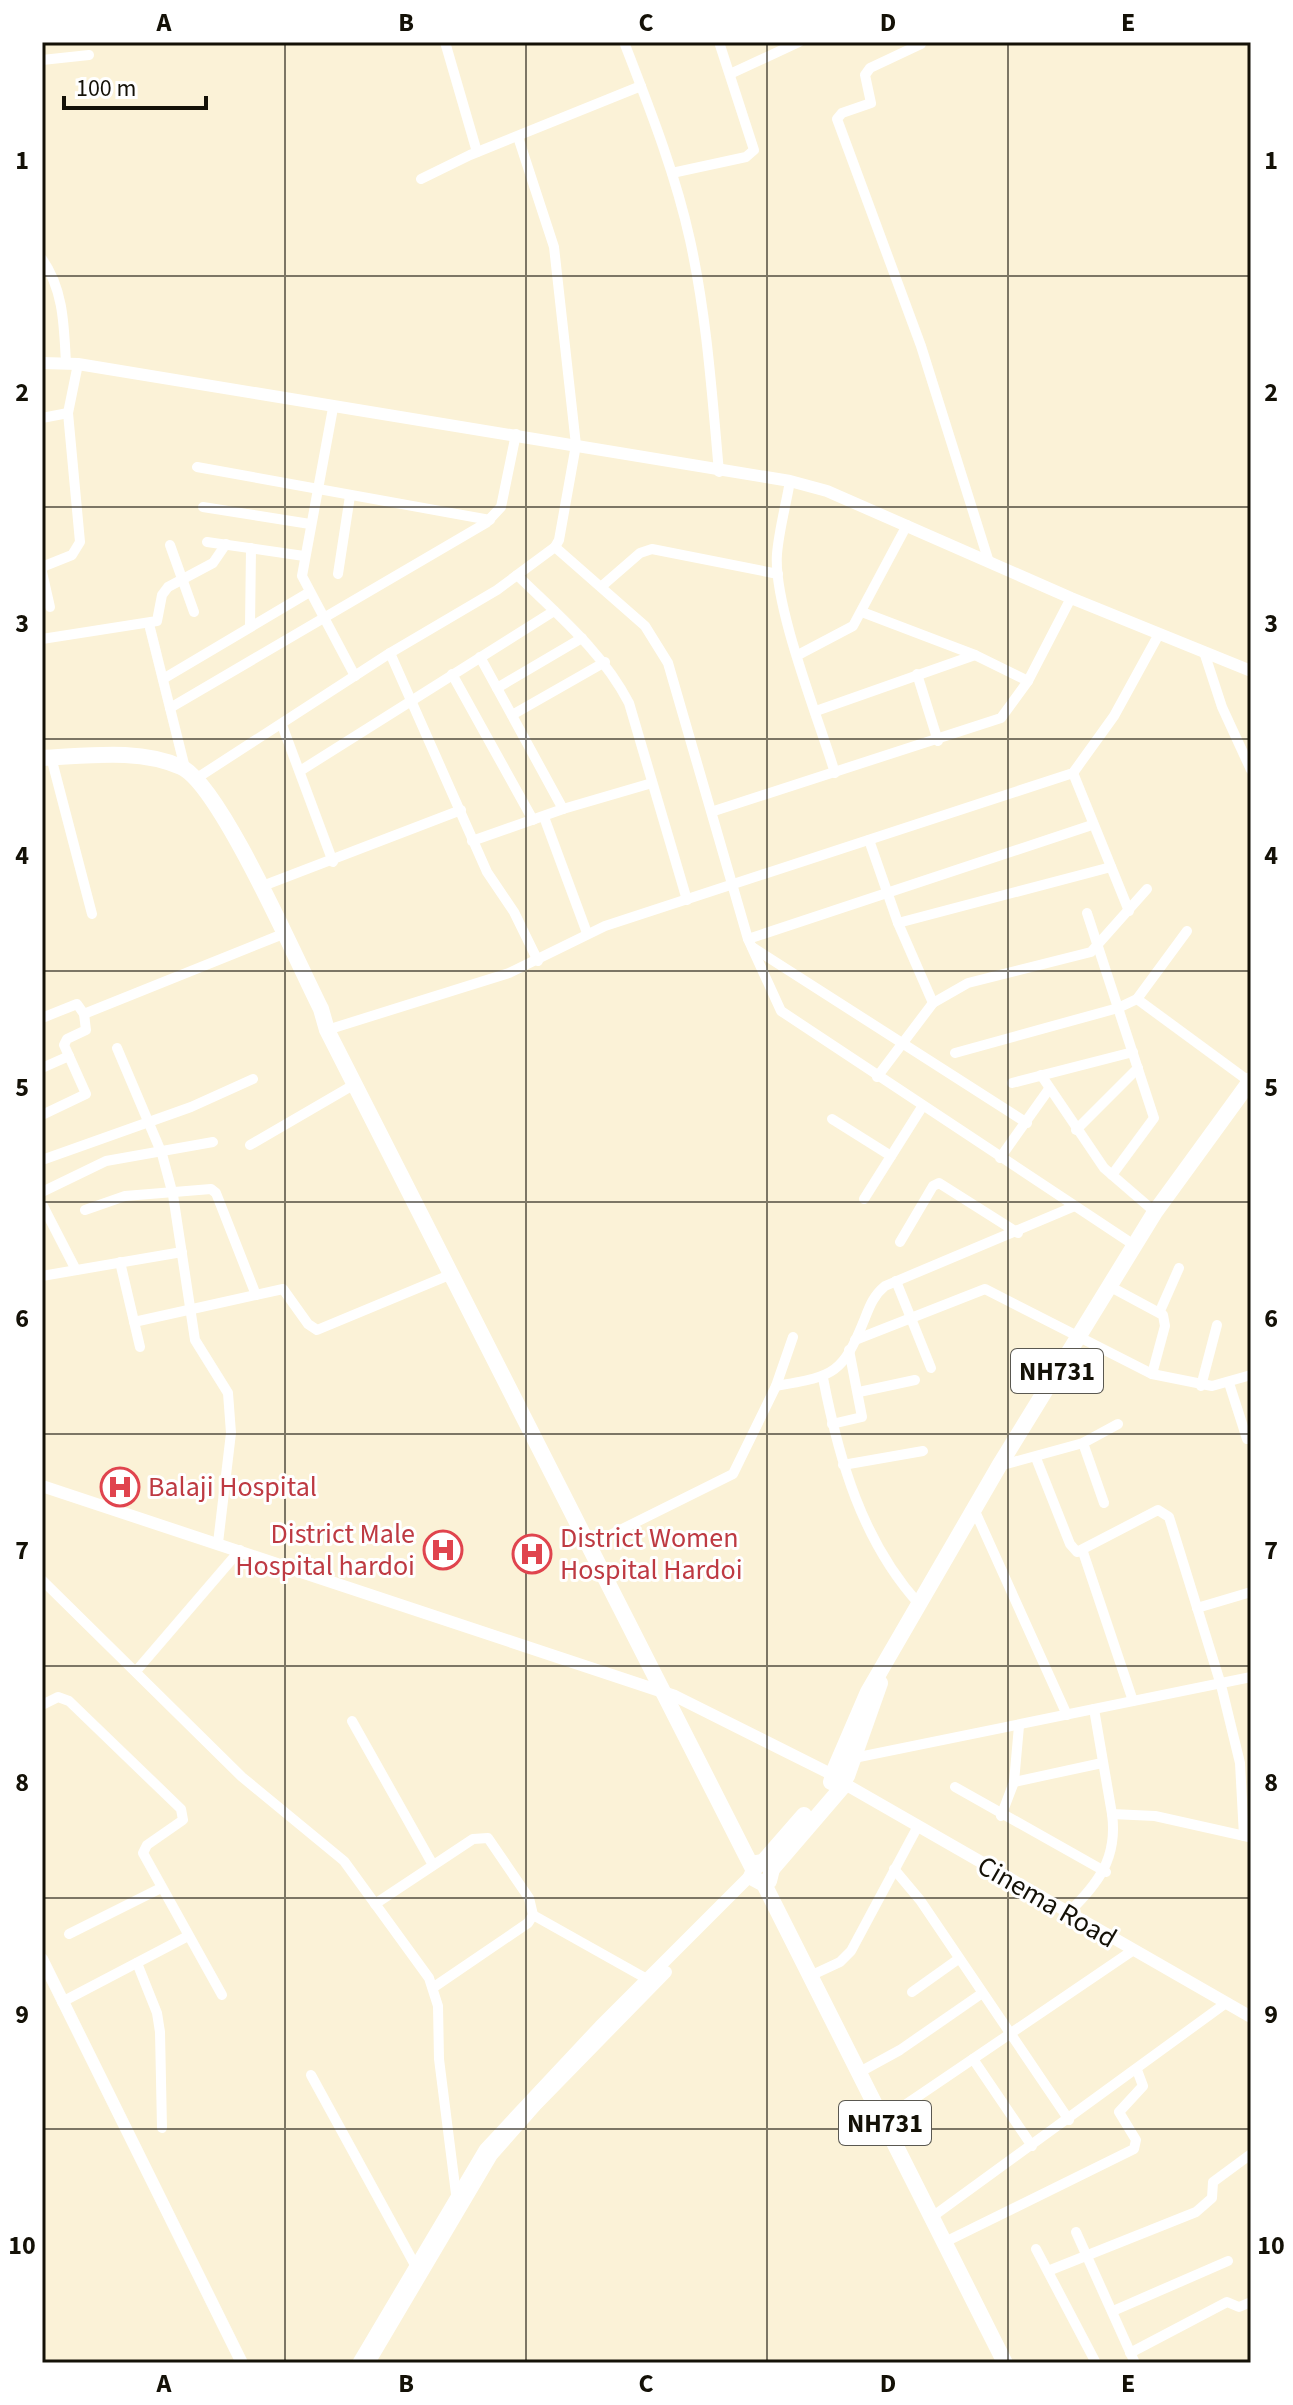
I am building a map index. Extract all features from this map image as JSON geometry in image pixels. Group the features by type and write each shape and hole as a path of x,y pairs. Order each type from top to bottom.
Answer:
{"main road":[{"path":"46,757 144,757 191,773 225,820 596,1542 672,1701"},
{"path":"331,1028 355,1084 759,1873"},
{"name":"NH731","path":"838,1779 868,1692 882,1673 999,1466 1155,1212 1250,1081"},
{"name":"NH731","path":"882,1673 877,1698 854,1758 759,1873 1005,2363"}],"street":[{"path":"445,42 477,152"},
{"path":"624,42 672,173 690,239 706,325 719,472"},
{"path":"672,173 752,154 754,143 719,42"},
{"path":"730,74 799,42"},
{"path":"921,44 870,68 865,75 871,103 842,113 837,119 921,346 988,559"},
{"path":"42,60 89,55"},
{"path":"421,179 477,152 641,86"},
{"path":"149,624 170,708 191,773 282,725 390,653 517,575 555,547 576,445 554,247 518,137"},
{"path":"42,259 62,307 72,364 68,413 80,542 72,555 42,569 50,607"},
{"path":"42,363 72,364 333,408 516,434 719,472 790,481 827,491 1071,598 1251,671"},
{"path":"333,408 302,576 308,593 355,676"},
{"path":"42,418 68,413"},
{"path":"170,708 324,621 490,520 501,507 516,434"},
{"path":"197,467 316,491 490,520"},
{"path":"790,481 777,556 778,574 798,655 835,773"},
{"path":"338,574 350,496"},
{"path":"203,507 310,524"},
{"path":"798,655 849,630 862,612 907,525"},
{"path":"207,542 304,556"},
{"path":"42,639 149,624 159,619 162,595 183,576 213,563 226,544"},
{"path":"170,545 194,612"},
{"path":"555,547 645,626 668,663 714,811 750,942 781,1011 1134,1245"},
{"path":"250,626 251,548"},
{"path":"602,586 640,553 652,549 778,574"},
{"path":"517,575 605,662 629,703 687,900"},
{"path":"163,679 308,593"},
{"path":"714,811 938,741 1001,718 1028,681 1071,598"},
{"path":"300,771 411,698 554,611"},
{"path":"862,612 975,655 1028,681"},
{"path":"331,1028 538,961 587,933 1073,773 1114,716 1159,634"},
{"path":"497,688 582,638"},
{"path":"1204,652 1222,707 1251,770"},
{"path":"390,653 472,841 487,872 524,930 538,961"},
{"path":"816,711 975,655"},
{"path":"480,657 563,809"},
{"path":"512,715 605,662"},
{"path":"452,674 538,818 587,933"},
{"path":"917,674 938,741"},
{"path":"282,725 333,862"},
{"path":"46,757 92,914"},
{"path":"1073,773 1129,911"},
{"path":"472,841 563,809 652,783"},
{"path":"260,887 333,862 461,810"},
{"path":"750,942 887,891 1092,825"},
{"path":"869,840 898,923 933,1003"},
{"path":"898,923 1111,867"},
{"path":"877,1077 933,1003 968,983 1091,952 1098,948 1147,889"},
{"path":"1087,913 1154,1118 1112,1175"},
{"path":"955,1053 1118,1008 1137,999 1187,931"},
{"path":"84,1014 283,934"},
{"path":"750,942 901,1045 1027,1123"},
{"path":"1137,999 1250,1081"},
{"path":"42,1018 77,1004 84,1014 86,1030 64,1041 86,1094 42,1115"},
{"path":"117,1048 149,1119 173,1195 195,1340 228,1393 231,1409 218,1543"},
{"path":"1012,1083 1133,1052"},
{"path":"42,1068 69,1056"},
{"path":"1076,1130 1138,1068"},
{"path":"1041,1075 1076,1130 1112,1175 1155,1212"},
{"path":"42,1160 149,1119 191,1107 253,1079"},
{"path":"250,1145 355,1084"},
{"path":"1000,1158 1049,1089"},
{"path":"864,1199 922,1107"},
{"path":"832,1119 891,1156"},
{"path":"42,1192 106,1161 162,1154 213,1142"},
{"path":"900,1242 933,1186 939,1183 1018,1233"},
{"path":"85,1210 125,1196 173,1195 204,1189 216,1193 256,1295"},
{"path":"42,1204 76,1270"},
{"path":"776,1386 823,1378 836,1371 852,1345 873,1297 896,1281 1018,1233 1075,1206"},
{"path":"42,1276 182,1252"},
{"path":"120,1262 140,1347"},
{"path":"1152,1374 1165,1326 1160,1311 1179,1268"},
{"path":"134,1322 283,1289 308,1324 317,1330 452,1274"},
{"path":"896,1281 931,1368"},
{"path":"1109,1286 1160,1311"},
{"path":"852,1345 985,1289 1152,1374 1201,1386 1229,1383 1251,1375"},
{"path":"1201,1386 1217,1325"},
{"path":"596,1542 733,1474 776,1386 793,1337"},
{"path":"832,1424 862,1417 852,1345"},
{"path":"823,1378 843,1465 884,1560 919,1604"},
{"path":"859,1392 915,1380"},
{"path":"1229,1383 1247,1439"},
{"path":"999,1466 1083,1443 1118,1424"},
{"path":"1083,1443 1104,1503"},
{"path":"843,1465 923,1451"},
{"path":"1036,1458 1073,1550 1083,1552 1163,1510 1173,1526 1221,1685 1240,1763 1248,1837 1146,1815 1112,1814"},
{"name":"Cinema Road","path":"42,1486 240,1550 672,1701 838,1779 1251,2017"},
{"path":"974,1509 1067,1715"},
{"path":"137,1670 240,1550"},
{"path":"1083,1552 1133,1701"},
{"path":"42,1580 137,1670 248,1783 344,1861 434,1987 456,2194"},
{"path":"1197,1608 1251,1592"},
{"path":"854,1758 1251,1677"},
{"path":"42,1705 58,1697 69,1701 181,1809 180,1823 143,1849 161,1888 222,1995"},
{"path":"1068,1913 1106,1872 1114,1832 1094,1709"},
{"path":"352,1721 433,1865"},
{"path":"1001,1816 1014,1782 1019,1726"},
{"path":"1014,1782 1102,1763"},
{"path":"955,1787 1001,1816 1106,1872"},
{"path":"810,1976 840,1962 851,1951 918,1826"},
{"path":"375,1904 473,1839 488,1838 529,1898 533,1915 528,1923 434,1987"},
{"path":"894,1869 920,1900 957,1960 1069,2120"},
{"path":"358,2363 456,2194 508,2121 647,1979 759,1873"},
{"path":"369,2363 458,2208 512,2131 759,1873"},
{"path":"69,1934 161,1888"},
{"path":"533,1915 647,1979"},
{"path":"62,2002 188,1936"},
{"path":"883,2120 1132,1951"},
{"path":"42,1959 242,2363"},
{"path":"912,1992 957,1960"},
{"path":"137,1963 157,2013 160,2032 162,2128"},
{"path":"858,2073 919,2038 981,1994"},
{"path":"932,2217 1226,2003"},
{"path":"973,2059 1032,2146"},
{"path":"945,2242 1135,2147 1136,2140 1119,2112 1143,2086 1137,2070"},
{"path":"311,2075 415,2265"},
{"path":"1048,2271 1196,2212 1212,2198 1213,2182 1251,2154"},
{"path":"1076,2232 1132,2358 1227,2302 1240,2307 1251,2302"},
{"path":"1036,2249 1096,2363"},
{"path":"1113,2311 1228,2261"}],"place":[{"name":"Balaji Hospital","path":"120,1487"},
{"name":"District Male Hospital hardoi","path":"443,1550"},
{"name":"District Women Hospital Hardoi","path":"532,1554"}]}
